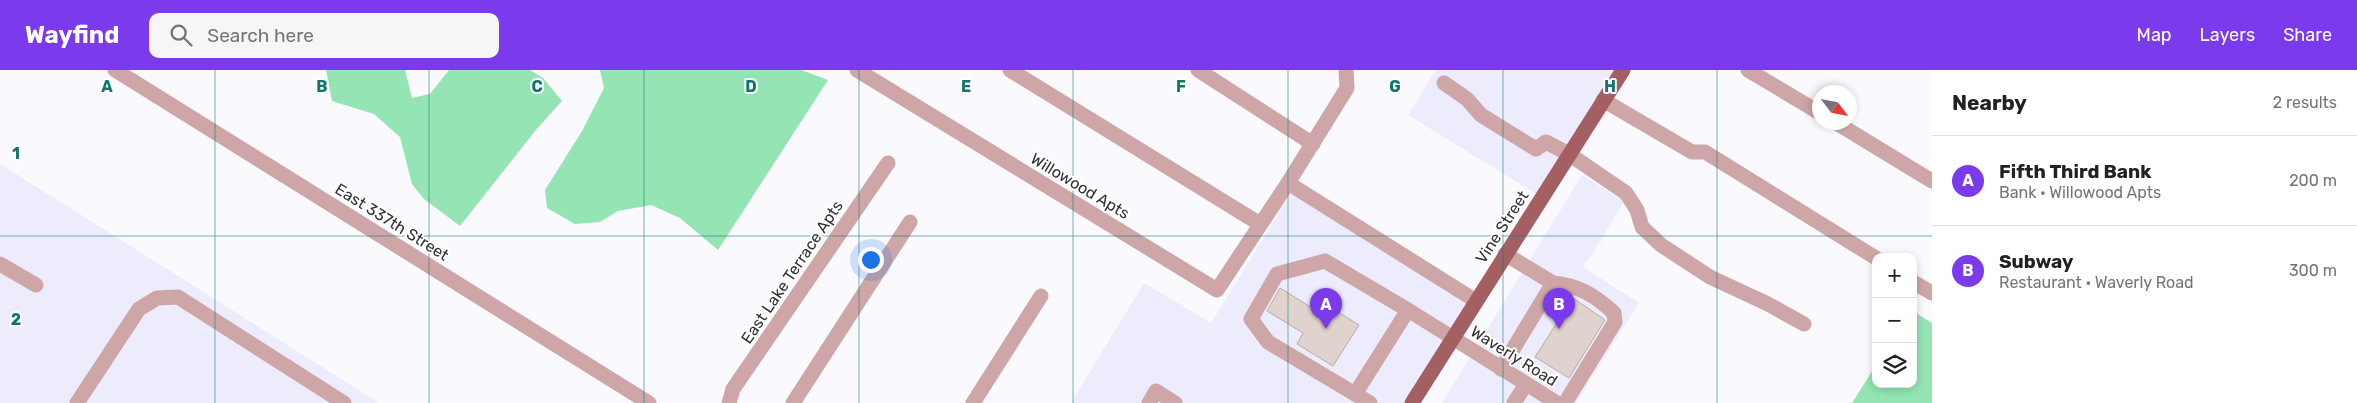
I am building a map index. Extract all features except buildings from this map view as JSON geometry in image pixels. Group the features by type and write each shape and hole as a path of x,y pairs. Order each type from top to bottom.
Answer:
{"main road":[{"name":"Vine Street","path":"1412,403 1623,70"}],"street":[{"name":"East 337th Street","path":"115,70 650,403"},
{"name":"Willowood Apts","path":"857,70 1217,290 1288,183 1347,88 1346,70"},
{"path":"1010,70 1260,224"},
{"path":"1198,70 1313,144"},
{"path":"1748,70 1812,108"},
{"path":"1444,83 1467,98 1481,115 1536,149 1546,142 1569,154 1626,193 1637,210 1642,227 1661,245 1710,277 1768,304 1804,324"},
{"path":"1603,100 1692,152 1705,152 1872,256"},
{"path":"1848,130 1932,182"},
{"name":"East Lake Terrace Apts","path":"729,403 733,389 888,162"},
{"path":"1288,183 1476,301"},
{"path":"793,403 910,222"},
{"path":"1505,254 1553,282 1570,284 1599,299 1614,313 1615,322 1565,403"},
{"name":"Waverly Road","path":"1355,394 1268,342 1250,319 1277,274 1325,261 1408,310 1557,403"},
{"path":"0,264 36,286"},
{"path":"1501,369 1553,282"},
{"path":"1917,285 1932,294"},
{"path":"973,403 1041,296"},
{"path":"77,403 139,309 157,298 178,297 344,403"},
{"path":"1370,403 1355,394 1408,310"},
{"path":"1514,403 1526,384"},
{"path":"1149,403 1156,391 1175,403"}],"shaded area":[{"path":"1436,70 1618,70 1538,195 1408,115"},
{"path":"0,164 132,247 379,403 0,403"},
{"path":"1582,175 1624,201 1583,267 1639,303 1576,403 1442,403"},
{"path":"1292,192 1469,302 1406,403 1071,403 1144,283 1211,323"}],"green space":[{"path":"326,70 405,70 412,98 430,94 449,70 530,70 543,78 562,101 535,131 460,226 424,199 412,184 400,137 374,114 332,101"},
{"path":"600,70 801,70 828,80 718,250 680,218 651,205 618,211 600,222 575,224 547,208 545,190 582,131 604,88"},
{"path":"1917,314 1932,323 1932,403 1852,403 1872,371 1872,388 1917,388"}],"place":[{"name":"Fifth Third Bank","path":"1326,329"},
{"name":"Subway","path":"1559,329"}]}
